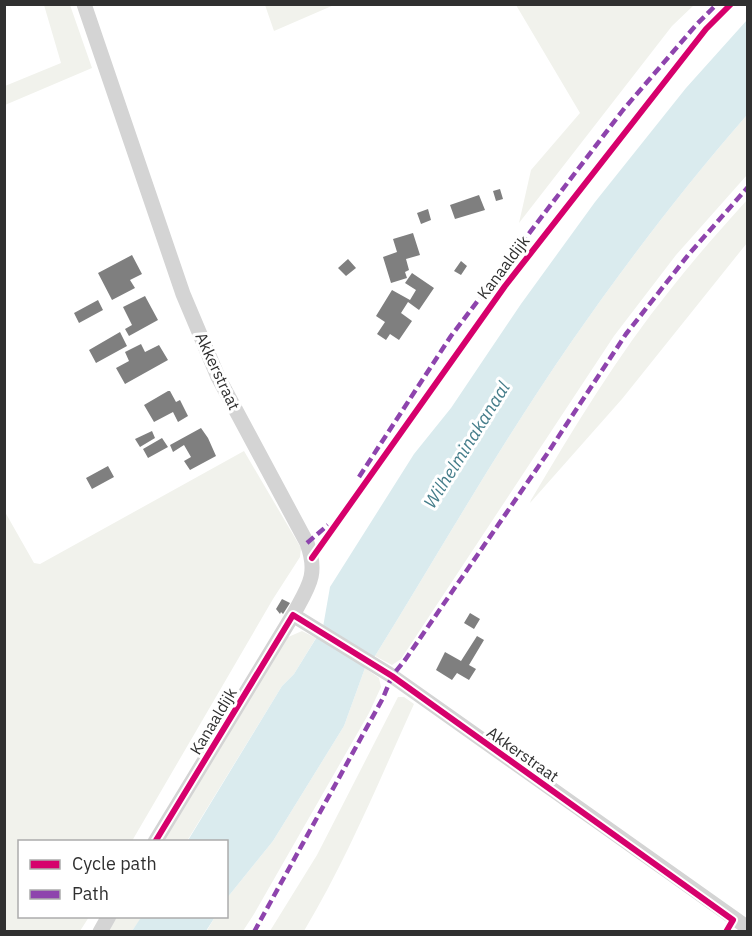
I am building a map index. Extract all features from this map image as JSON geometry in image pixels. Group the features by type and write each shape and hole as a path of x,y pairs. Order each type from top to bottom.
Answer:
{"street":[{"name":"Akkerstraat","path":"84,4 183,294 218,377 307,543 312,558 312,573 293,615 378,668 730,926 747,928"},
{"name":"Kanaaldijk","path":"156,840 293,615"},
{"path":"100,932 108,918"}],"shaded area":[{"path":"265,4 334,5 274,31"},
{"path":"44,5 70,5 92,68 5,105 5,86 61,63"},
{"path":"516,5 694,5 672,26 519,223 531,170 580,113"},
{"path":"747,115 747,175 676,255 614,336 401,659 392,665 375,656 496,457 572,341 656,225"},
{"path":"747,200 747,243 622,399 530,503 614,366 688,267"},
{"path":"244,451 301,548 300,557 273,599 133,840 18,840 18,918 88,918 80,931 5,931 5,512 34,563 40,564"},
{"path":"302,631 316,638 294,674 282,686 188,840 162,840 286,638"},
{"path":"365,668 379,678 381,687 369,713 254,914 243,931 206,932 214,918 228,918 228,897 273,841 344,726"},
{"path":"398,697 404,697 414,704 362,819 320,904 304,931 270,931 317,855"},
{"path":"115,918 141,918 132,931 107,932"}],"water":[{"name":"Wilhelminakanaal","path":"747,20 747,115 656,225 546,379 375,656 365,668 344,726 273,841 228,897 228,840 188,840 282,686 294,674 323,627 330,587 414,454 451,408 521,304 595,202 686,88"},
{"path":"141,918 214,918 206,931 132,931"}],"building":[{"path":"500,189 503,199 496,201 493,191"},
{"path":"479,195 485,210 455,219 450,205"},
{"path":"428,209 431,220 421,224 417,213"},
{"path":"413,233 420,255 406,259 409,270 405,272 407,278 391,283 383,257 397,252 393,239"},
{"path":"132,255 142,274 130,280 135,288 112,300 98,273"},
{"path":"348,259 356,268 346,276 338,268"},
{"path":"461,261 467,266 461,275 454,271"},
{"path":"412,273 434,288 419,310 408,302 401,313 412,321 399,340 390,334 386,340 377,334 385,322 376,316 392,290 410,300 416,290 405,283"},
{"path":"145,296 158,320 129,336 125,329 132,325 123,307"},
{"path":"98,300 103,310 79,323 74,313"},
{"path":"120,332 127,346 96,363 89,350"},
{"path":"141,344 145,352 159,345 168,360 125,384 116,368 129,361 125,352"},
{"path":"168,391 176,402 180,400 188,416 178,422 173,412 154,422 144,405"},
{"path":"201,428 216,456 190,470 184,461 191,457 184,445 173,452 170,445"},
{"path":"152,431 155,438 140,447 135,439"},
{"path":"162,438 168,447 148,458 143,449"},
{"path":"108,466 114,477 92,489 86,478"},
{"path":"282,599 290,603 283,614 281,612 280,614 276,609"},
{"path":"470,613 480,619 474,629 464,623"},
{"path":"477,636 484,640 469,665 476,669 469,680 457,673 452,680 436,670 445,652 461,661"}],"marked path":[{"path":"359,477 451,336 623,110 717,4"},
{"path":"254,932 383,698 392,676 547,454 626,334 689,254 748,187"},
{"path":"307,543 328,525"}],"cycle path":[{"path":"312,558 505,286 706,29 731,4"},
{"path":"156,840 293,615 392,676 733,920 726,932"}]}
